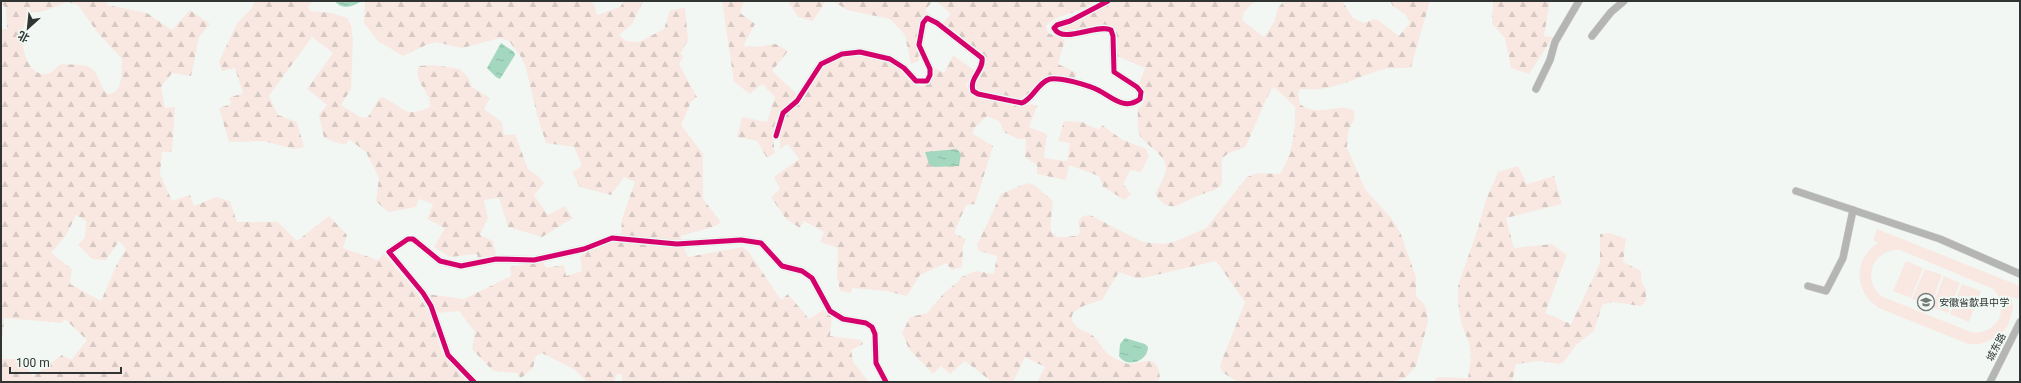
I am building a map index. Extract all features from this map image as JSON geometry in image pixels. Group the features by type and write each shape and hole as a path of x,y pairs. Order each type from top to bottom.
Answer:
{"street":[{"path":"776,136 783,113 797,101 821,64 842,54 860,52 890,59 904,68 916,81 927,81 930,76 930,69 919,45 923,23 927,18 937,23 982,58 982,67 972,84 973,91 978,94 1022,103 1030,98 1045,81 1054,79 1089,87 1120,103 1132,103 1140,98 1141,90 1114,72 1113,36 1111,30 1102,28 1066,34 1059,33 1054,28 1057,25 1070,21 1108,1"},
{"path":"1536,89 1550,60 1556,42 1579,1"},
{"path":"1592,36 1611,12 1624,1"},
{"path":"1796,191 1940,239 2020,274"},
{"path":"1808,286 1826,291 1843,258 1853,210"},
{"path":"474,382 448,355 431,306 423,293 389,252 408,239 413,239 440,261 461,266 496,259 534,260 584,249 612,238 677,244 741,240 761,243 782,266 802,271 812,278 830,311 843,319 866,323 872,327 875,334 876,363 886,382"},
{"name":"城东路","path":"1990,382 2020,322"}],"green space":[{"path":"1,1 108,1 107,5 147,13 172,30 190,10 210,24 199,37 191,76 172,73 161,87 165,108 175,107 172,152 162,152 160,174 172,201 190,195 194,206 216,197 230,201 237,222 278,222 297,241 329,216 347,235 343,248 378,260 384,254 418,294 429,313 442,353 467,382 1,382 1,359 20,359 33,376 62,355 71,360 87,340 65,319 62,323 4,318 3,336 1,336 1,29 7,29 6,8","holes":["68,2 78,5 97,32 122,59 121,80 114,92 109,94 105,91 94,70 83,65 61,64 53,71 46,74 38,72 31,67 24,49 23,39 26,20 30,13 44,11","76,215 86,221 85,237 78,245 92,259 106,260 119,241 126,249 117,264 101,301 70,284 72,269 51,253 67,234"]},
{"path":"255,1 313,1 308,7 310,11 332,13 347,18 351,25 353,40 351,89 341,105 362,118 368,117 379,99 382,97 409,112 430,107 428,97 418,77 419,66 434,65 460,69 468,77 472,87 490,98 484,109 502,122 504,135 515,134 528,169 538,176 544,183 534,195 548,215 565,206 573,218 542,237 508,227 499,198 484,200 488,218 480,235 493,241 496,255 478,258 477,254 450,257 434,247 445,228 427,219 433,204 419,199 416,207 388,212 376,201 379,178 366,152 349,139 345,145 324,138 319,115 327,105 307,89 333,53 312,37 269,96 278,115 297,122 304,147 294,149 263,141 229,142 219,108 231,104 229,98 243,93 235,68 222,71 219,62 237,23 252,8"},
{"path":"365,1 590,1 594,4 597,15 620,7 624,1 643,1 632,24 619,35 626,41 639,42 664,29 670,10 685,8 688,40 680,54 684,56 679,64 697,97 691,102 681,125 703,154 703,199 721,222 716,226 681,236 682,242 621,237 622,219 635,182 624,177 611,195 580,187 572,172 582,166 574,147 546,143 537,115 526,68 520,55 509,41 500,38 462,48 436,42 403,56 378,41 364,23"},
{"path":"722,1 744,1 740,13 755,24 743,46 754,47 776,44 788,51 772,71 798,95 784,108 776,120 773,133 775,153 767,158 757,141 737,137 742,117 767,122 775,97 762,84 750,94 734,82"},
{"path":"788,1 826,1 813,21 798,17"},
{"path":"833,1 933,1 925,10 929,14 924,16 919,25 917,37 919,61 911,64 905,35 890,19 847,10"},
{"path":"936,1 1096,1 1082,9 1057,18 1046,26 1048,33 1065,40 1058,64 1077,73 1074,79 1043,77 1039,84 1025,96 1018,99 977,90 976,85 985,67 982,55 943,23 951,14"},
{"path":"1115,1 1255,1 1244,12 1242,20 1264,37 1274,22 1278,8 1284,1 1342,1 1353,18 1364,23 1374,19 1378,20 1399,36 1410,23 1405,14 1393,6 1390,1 1430,1 1411,67 1384,69 1343,84 1324,88 1300,89 1298,93 1300,104 1307,108 1321,110 1348,108 1354,111 1354,119 1348,132 1347,148 1365,189 1391,218 1400,232 1416,277 1416,296 1424,304 1427,311 1428,322 1416,366 1406,377 1396,381 1238,382 1222,372 1220,365 1245,302 1216,261 1143,278 1136,278 1119,272 1102,300 1078,309 1072,317 1073,322 1078,328 1094,337 1106,352 1113,357 1128,364 1149,361 1156,364 1160,378 1157,382 1037,382 1045,367 1025,357 1013,382 990,382 991,381 965,361 950,374 941,366 933,374 909,349 902,333 910,317 927,313 943,294 960,280 959,278 976,271 994,274 997,256 979,251 977,245 1001,194 1027,183 1034,185 1053,201 1051,231 1054,235 1059,237 1078,235 1080,232 1078,221 1083,216 1090,215 1143,242 1163,244 1174,242 1206,228 1247,177 1258,173 1280,174 1288,159 1290,151 1295,124 1295,107 1274,87 1269,93 1246,146 1240,150 1227,154 1222,160 1222,184 1214,190 1177,206 1167,205 1161,202 1156,195 1156,192 1165,173 1165,163 1158,153 1143,140 1138,129 1138,108 1143,104 1146,95 1139,84 1145,68 1117,56 1116,35 1112,28 1105,25 1081,29 1062,30 1060,28"},
{"path":"1493,1 1550,1 1544,36 1553,37 1529,74 1511,68 1505,38 1492,24"},
{"path":"853,55 878,59 893,64 913,83 922,86 927,84 932,79 934,75 934,68 944,73 953,55 975,71 966,85 970,93 976,97 1019,107 1032,104 1037,106 1029,127 1047,134 1044,158 1067,161 1070,143 1058,141 1064,121 1082,122 1099,130 1102,125 1121,139 1146,149 1149,156 1141,172 1130,170 1123,184 1131,194 1125,200 1103,187 1099,176 1069,165 1066,180 1037,174 1037,165 1025,157 1026,139 1018,139 1004,132 999,121 987,116 974,128 973,134 993,146 975,204 966,205 954,233 966,239 963,246 962,267 952,270 946,263 920,275 907,296 886,291 852,288 851,293 840,291 837,276 838,248 820,242 824,232 804,221 800,228 786,219 771,197 780,189 774,177 799,159 788,144 780,149 780,127 784,115 800,102 819,69 823,65"},
{"path":"1518,166 1527,184 1554,176 1562,204 1506,218 1514,248 1552,244 1567,255 1545,313 1571,324 1600,263 1600,234 1610,233 1626,239 1623,262 1641,271 1641,281 1646,290 1646,301 1641,306 1612,302 1602,305 1594,331 1576,345 1563,363 1559,364 1538,361 1516,364 1512,382 1433,382 1438,377 1468,378 1471,358 1469,343 1461,323 1458,301 1458,286 1486,200 1498,172"},
{"path":"1877,229 2020,286 2018,299 2011,297 2013,308 2008,326 1996,338 1980,344 1968,344 1881,309 1872,303 1865,295 1861,286 1860,267 1870,250 1878,243 1873,240","holes":["1900,250 1993,289 2001,304 2001,312 1994,325 1988,330 1971,332 1881,296 1875,290 1872,282 1872,268 1880,256 1887,252"]},
{"path":"621,241 683,245 688,257 742,247 749,252 781,300 788,294 809,319 823,310 832,317 830,336 861,340 863,344 851,350 853,362 869,382 622,382 622,375 617,374 614,382 587,382 575,370 542,353 536,356 533,368 521,378 516,373 493,371 472,349 475,332 459,311 437,313 427,294 464,299 511,276 510,267 543,261 546,268 564,265 566,276 582,271 580,256 603,244"},
{"path":"1906,261 1923,268 1911,298 1893,291"},
{"path":"1925,269 1942,275 1930,306 1912,299"},
{"path":"1944,276 1960,283 1948,313 1932,307"},
{"path":"1962,284 1981,291 1969,322 1950,314"}],"water":[{"path":"335,1 362,1 355,5 345,7 341,6"},
{"path":"501,43 514,52 515,55 500,79 487,68"},
{"path":"957,149 961,154 959,166 934,167 929,164 925,152"},
{"path":"1125,338 1145,344 1148,347 1145,356 1132,363 1123,360 1119,356 1120,344"}],"cycle path":[{"path":"776,136 783,113 797,101 821,64 842,54 860,52 890,59 904,68 916,81 927,81 930,75 930,69 919,45 923,23 927,18 937,23 982,58 981,67 972,86 973,91 978,94 1022,103 1026,101 1042,83 1050,79 1055,79 1067,80 1088,86 1118,102 1129,104 1134,102 1140,99 1141,92 1137,87 1114,72 1113,36 1111,30 1097,29 1065,34 1058,33 1054,28 1057,25 1070,21 1108,1"},
{"path":"474,382 448,355 431,306 423,293 389,252 408,239 413,239 440,261 461,266 496,259 534,260 584,249 612,238 677,244 741,240 761,243 782,266 802,271 812,278 830,311 843,319 866,323 872,327 875,334 876,363 886,382"}],"place":[{"name":"安徽省歙县中学","path":"1926,302"}]}
